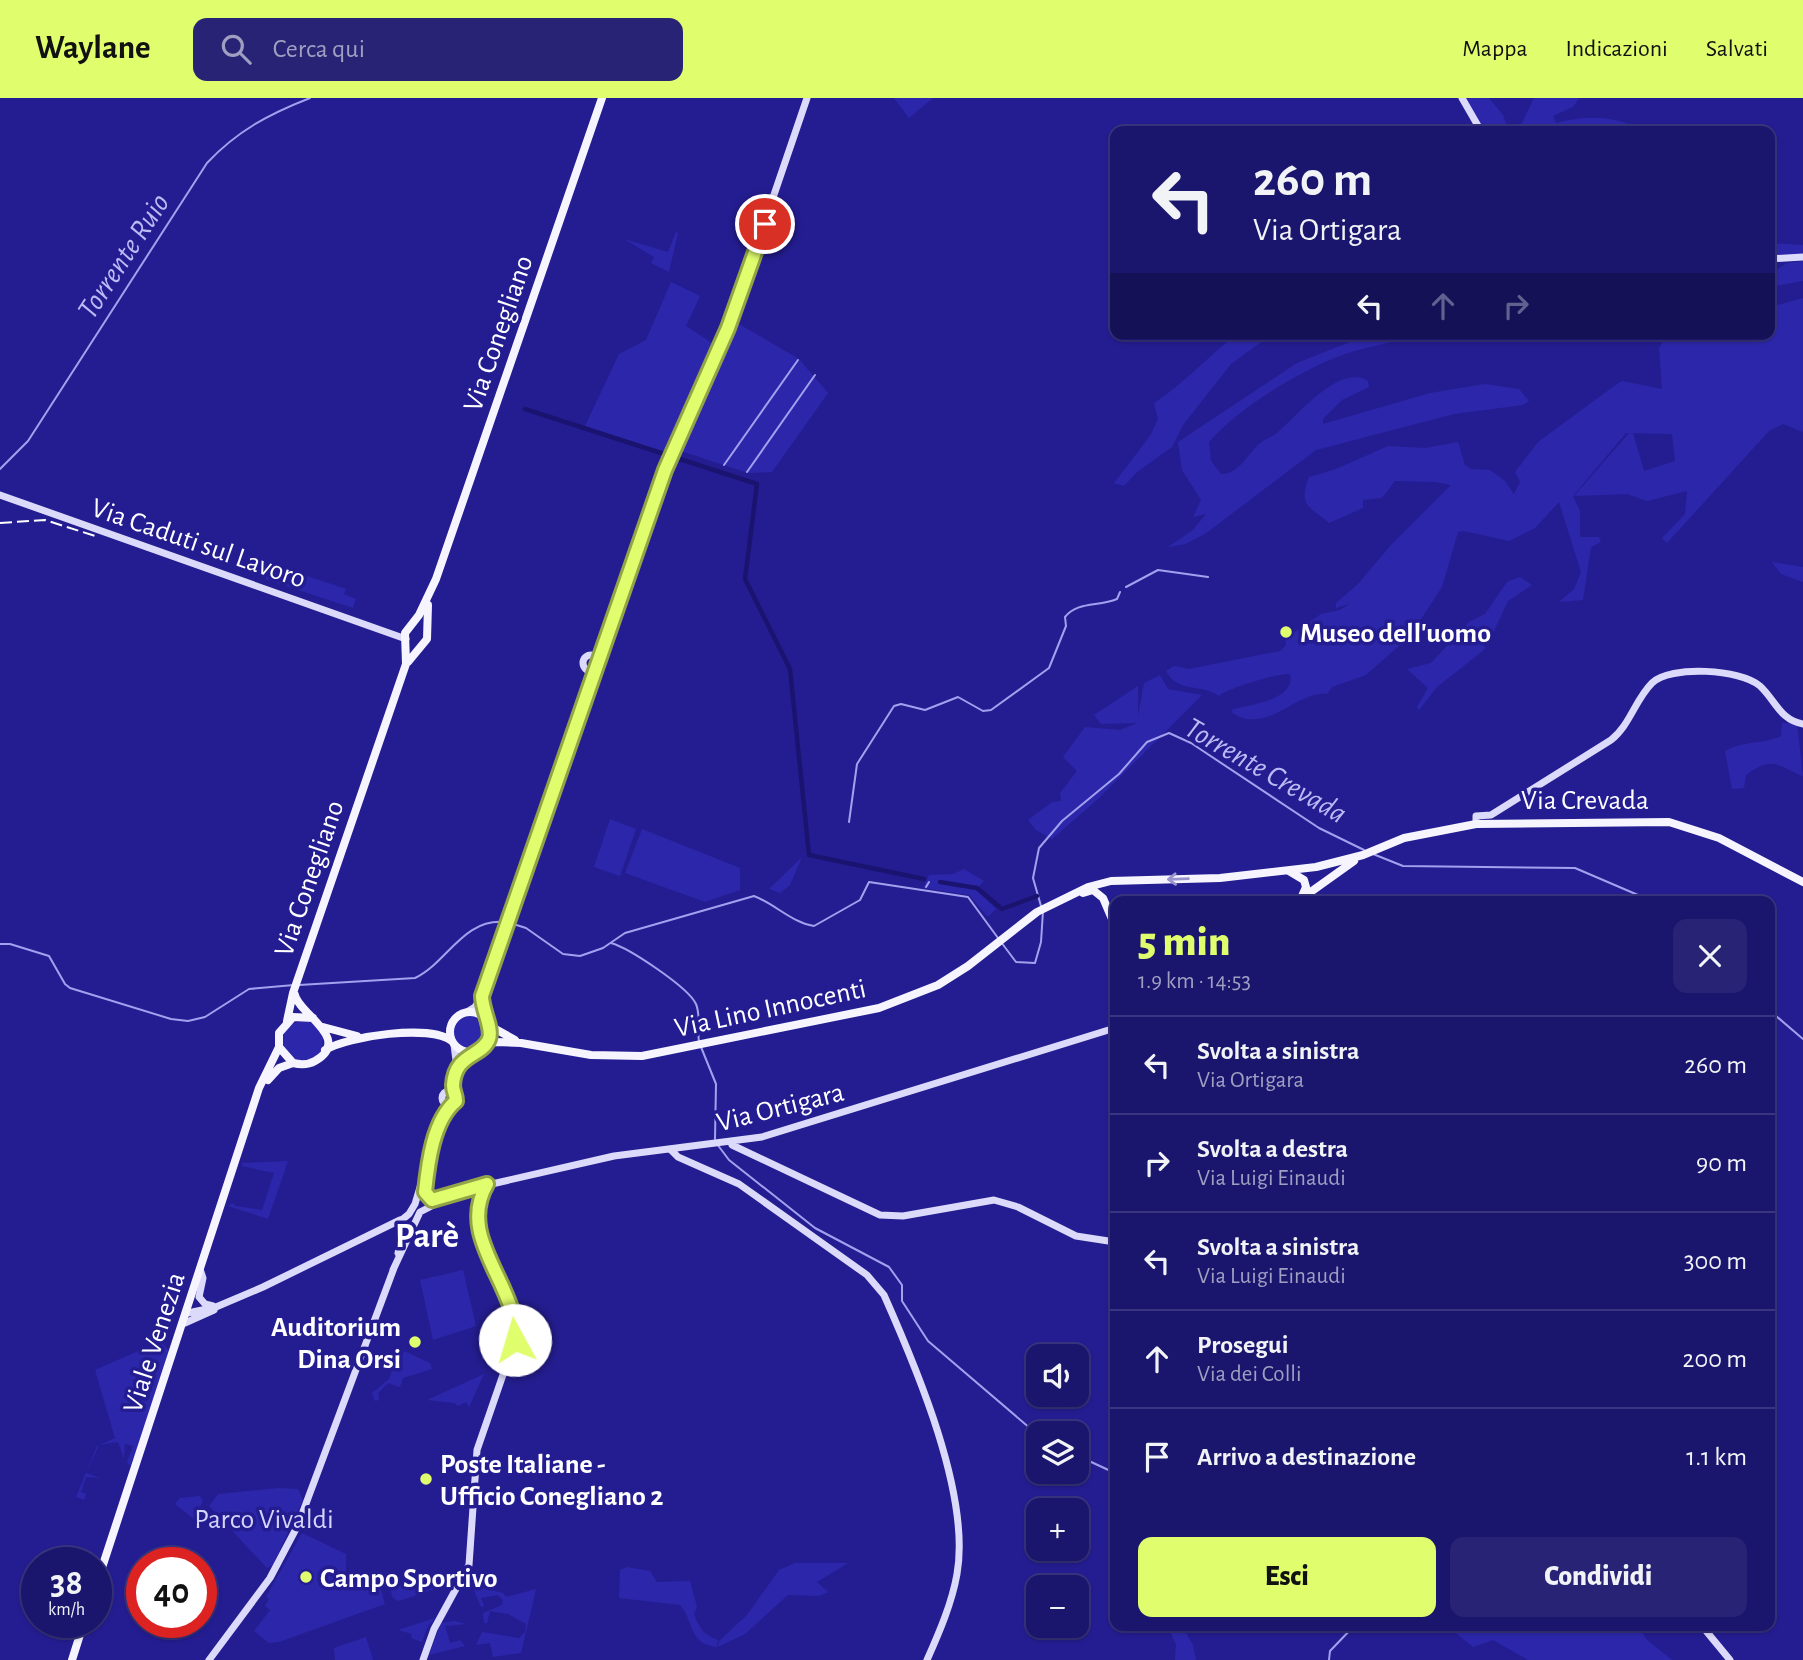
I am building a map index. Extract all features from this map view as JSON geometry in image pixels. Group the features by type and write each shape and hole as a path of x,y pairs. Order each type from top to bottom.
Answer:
{"main road":[{"name":"Via Conegliano","path":"426,632 426,614 434,583 602,98"},
{"name":"Via Conegliano","path":"410,627 434,583"},
{"path":"419,625 426,632 425,642 419,646 412,646 406,640 410,627 419,625"},
{"name":"Via Conegliano","path":"406,640 406,664"},
{"name":"Via Conegliano","path":"294,988 406,664 419,646"},
{"name":"Via Crevada","path":"1009,933 1037,912 1093,885 1137,880 1220,878 1318,867 1363,855 1404,838 1491,819 1669,822 1719,838 1802,881"},
{"name":"Via Crevada","path":"1305,896 1363,855"},
{"path":"1318,867 1325,873 1325,882"},
{"path":"1284,870 1297,873 1304,880 1306,891 1302,896"},
{"path":"1110,912 1104,894 1107,887 1137,880"},
{"name":"Via Crevada","path":"1057,901 1093,890 1101,895 1107,904"},
{"name":"Via Lino Innocenti","path":"485,1046 496,1042 521,1043 616,1057 692,1048 879,1008 938,985 1009,933"},
{"path":"294,988 298,1005 313,1017 327,1034 325,1050 364,1037 428,1034 442,1035 463,1051 474,1052 485,1046 490,1036 487,1022 467,1012 452,1024 428,1034"},
{"name":"Viale Venezia","path":"109,1547 260,1088 279,1047 279,1033 287,1021 294,988"},
{"path":"287,1021 299,1016 313,1017"},
{"name":"Via Lino Innocenti","path":"487,1022 521,1043"},
{"path":"452,1024 453,1043"},
{"path":"323,1027 364,1037"},
{"path":"279,1047 293,1063"},
{"name":"Viale Venezia","path":"253,1111 271,1075 293,1063 314,1062 325,1050"},
{"path":"72,1660 79,1638"}],"street":[{"path":"467,1012 475,1007 482,996 588,687 595,658 671,455 734,312 807,98"},
{"path":"1462,98 1478,126"},
{"path":"1775,259 1803,257"},
{"name":"Via Caduti sul Lavoro","path":"0,495 385,629 406,640"},
{"name":"Via Caduti sul Lavoro","path":"385,629 410,627"},
{"path":"591,670 584,662 595,658"},
{"path":"1491,819 1612,740 1624,727 1649,686 1665,675 1705,671 1746,679 1759,686 1788,720 1803,724"},
{"path":"482,996 487,1022"},
{"name":"Via Ortigara","path":"425,1209 446,1198 487,1184 606,1157 746,1141 1110,1030"},
{"path":"453,1043 457,1071"},
{"path":"446,1106 456,1101 452,1089 457,1071 463,1060 474,1052"},
{"path":"185,1322 403,1219 416,1201 446,1106 442,1096 452,1089"},
{"path":"745,1150 746,1141"},
{"path":"746,1141 755,1154"},
{"path":"721,1144 755,1154 880,1215 903,1216 994,1200 1018,1207 1076,1236 1110,1241"},
{"path":"671,1150 678,1157 739,1184 867,1275 884,1295 946,1454 955,1503 957,1573 927,1660"},
{"path":"405,1229 425,1209 428,1162"},
{"path":"480,1199 487,1184"},
{"path":"423,1660 434,1629 469,1565 477,1450 515,1340 516,1324 510,1302 482,1245 477,1187"},
{"name":"Via Ortigara","path":"416,1201 427,1197 446,1198"},
{"path":"416,1201 425,1209"},
{"path":"209,1660 270,1578 295,1532 393,1270 405,1229 403,1219"},
{"path":"403,1219 405,1229"},
{"path":"389,1227 405,1229"},
{"path":"200,1269 203,1278 199,1295 203,1302 213,1306 227,1303"},
{"path":"188,1313 227,1303"},
{"path":"1706,1631 1730,1660"}],"green space":[{"path":"894,98 933,98 909,118"},
{"path":"1464,98 1489,98 1503,115 1507,126 1481,126"},
{"path":"1534,98 1579,98 1573,107 1553,116 1556,123 1601,118 1632,126 1520,126"},
{"path":"676,232 678,233 669,272 651,263 654,257 624,239 668,252"},
{"path":"1775,243 1803,245 1803,258 1775,260"},
{"path":"1803,261 1803,281 1775,286 1775,271 1787,263"},
{"path":"671,282 700,296 686,326 715,345 664,454 584,428 619,354 646,340"},
{"path":"1803,298 1803,432 1783,424 1769,431 1667,543 1662,538 1685,514 1687,491 1647,501 1627,494 1574,496 1629,433 1626,433 1573,496 1580,511 1580,537 1599,537 1601,542 1591,547 1583,600 1559,602 1574,589 1581,572 1559,502 1535,528 1509,541 1458,532 1442,587 1410,636 1366,675 1332,687 1327,694 1304,699 1269,716 1244,718 1231,712 1233,709 1270,700 1279,695 1290,683 1290,674 1254,682 1219,696 1177,683 1166,671 1174,666 1189,669 1280,651 1286,645 1285,639 1321,614 1340,610 1349,604 1336,608 1336,603 1358,584 1391,545 1451,485 1395,481 1382,498 1363,500 1363,508 1329,523 1308,506 1305,495 1309,477 1336,469 1388,446 1425,448 1458,442 1465,465 1471,469 1490,470 1505,481 1514,494 1520,482 1515,472 1538,442 1610,389 1622,381 1662,389 1659,348 1664,340 1775,340 1775,303 1778,305","holes":["1633,433 1672,434 1675,461 1644,471"]},
{"path":"739,324 799,359 828,393 772,472 748,473 681,451"},
{"path":"1230,340 1264,340 1231,364 1183,425 1172,447 1137,472 1124,486 1114,483 1150,436 1158,419 1154,403"},
{"path":"1355,340 1400,340 1354,351 1328,361 1254,403 1209,442 1211,461 1221,474 1238,468 1259,444 1277,433 1319,394 1344,379 1357,377 1368,381 1369,387 1342,400 1323,419 1323,424 1430,393 1485,384 1519,389 1529,401 1523,405 1454,414 1316,450 1205,534 1185,544 1168,547 1193,530 1206,514 1193,517 1201,500 1182,470 1178,442 1297,363"},
{"path":"1772,562 1803,567 1803,582 1781,574"},
{"path":"271,564 346,589 344,594 356,599 353,608 265,579"},
{"path":"1520,577 1532,585 1508,601 1494,631 1483,642 1485,649 1437,687 1419,710 1417,707 1428,688 1407,669 1431,663 1469,622 1485,614 1507,582"},
{"path":"1160,675 1168,689 1202,695 1098,799 1052,839 1036,830 1028,820 1052,802 1061,801 1060,793 1077,771 1063,757 1085,727 1120,730 1137,723 1101,724 1094,715 1138,686 1138,716 1144,683"},
{"path":"1782,723 1797,724 1803,776 1775,764 1763,765 1746,775 1744,788 1732,789 1725,751 1739,745 1781,736"},
{"path":"610,819 636,829 620,876 594,867"},
{"path":"642,829 740,868 740,890 705,902 625,873"},
{"path":"802,857 790,885 780,893 769,889"},
{"path":"964,869 984,881 976,890 996,909 988,917 969,895 923,888 929,875 953,874"},
{"path":"470,1016 481,1021 486,1032 481,1043 470,1048 459,1043 454,1032 459,1021"},
{"path":"303,1021 311,1022 317,1027 322,1033 322,1049 317,1055 311,1060 303,1061 295,1060 289,1055 284,1049 283,1041 284,1033 289,1027 295,1022"},
{"path":"288,1161 268,1219 228,1206 233,1203 235,1206 262,1210 274,1173 242,1166 242,1163"},
{"path":"463,1270 476,1326 433,1340 420,1280"},
{"path":"161,1341 169,1351 130,1466 127,1462 133,1446 125,1444 124,1458 118,1442 99,1445 115,1438 95,1370"},
{"path":"404,1351 430,1363 432,1369 403,1378 400,1387 388,1383 378,1393 379,1400 375,1401 372,1393 389,1379 396,1359 401,1359"},
{"path":"484,1374 469,1407 466,1402 458,1406 454,1403 427,1400"},
{"path":"99,1445 86,1473 100,1478 86,1477 81,1492 86,1494 84,1500 76,1497 97,1446"},
{"name":"Parco Vivaldi","path":"278,1488 298,1489 303,1500 273,1565 267,1568 209,1506 218,1494"},
{"path":"200,1496 203,1501 194,1519 175,1504 180,1498"},
{"path":"302,1533 346,1554 346,1575 377,1575 385,1604 279,1642 269,1643 254,1631 270,1610 265,1606 269,1599 266,1597"},
{"path":"795,1563 848,1563 817,1582 828,1592 819,1596 788,1595 745,1634 718,1647 719,1641 747,1615 779,1570"},
{"path":"627,1567 650,1571 657,1582 690,1581 697,1607 694,1614 696,1619 709,1636 718,1640 717,1647 701,1642 680,1605 619,1598 620,1570"},
{"path":"458,1578 449,1584 399,1601 393,1598 388,1583"},
{"path":"476,1586 503,1593 506,1597 536,1589 521,1653 493,1657 490,1643 476,1645 482,1632 519,1638 525,1632 526,1624 508,1614 490,1611 487,1623 484,1623 483,1613 502,1605 503,1600 498,1595 481,1598 484,1606 481,1607 473,1588"},
{"path":"435,1618 428,1626 422,1642 411,1638 412,1634 398,1630"},
{"path":"455,1621 466,1624 445,1626 450,1643 460,1640 465,1646 429,1655 441,1623"},
{"path":"1170,1631 1185,1631 1193,1645 1196,1660 1175,1660 1176,1645"},
{"path":"1453,1631 1642,1631 1646,1639 1672,1660 1528,1660 1493,1640 1473,1647"},
{"path":"366,1637 373,1660 335,1660 334,1648"}],"waterway":[{"name":"Torrente Ruio","path":"0,469 28,441 207,163 254,125 310,98"},
{"path":"724,465 798,360"},
{"path":"747,472 815,375"},
{"path":"525,409 757,484 745,579 790,669 809,855 924,879"},
{"path":"1126,587 1158,570 1208,577"},
{"path":"849,822 857,764 894,706 901,704 925,710 958,697 983,711 991,710 1049,668 1066,626 1065,617 1070,612 1082,606 1117,599 1120,592"},
{"name":"Torrente Crevada","path":"1041,906 1033,878 1039,848 1062,821 1119,774 1147,742 1169,733 1191,743 1319,828 1364,850"},
{"name":"Torrente Crevada","path":"1373,854 1403,866 1575,868 1640,896"},
{"name":"Torrente Crevada","path":"510,923 526,928 563,954 580,956 603,948 625,933 754,896 798,921 814,926 860,900 869,882 968,897 998,938"},
{"path":"926,887 929,882"},
{"path":"940,882 977,888 1002,909 1037,896"},
{"name":"Torrente Crevada","path":"1001,942 1016,962 1035,963 1041,942 1043,911"},
{"name":"Torrente Crevada","path":"299,985 415,978 478,927 505,922"},
{"path":"611,943 657,969 691,997 696,1004 699,1018 699,1042"},
{"name":"Torrente Crevada","path":"0,944 10,944 49,956 70,988 171,1019 188,1021 205,1017 249,989 294,985"},
{"name":"Torrente Crevada","path":"1775,1015 1803,1039"},
{"path":"701,1047 716,1084 715,1139"},
{"path":"717,1144 729,1160 815,1228 889,1267 902,1285 902,1301 928,1341 1026,1425"},
{"path":"1089,1461 1110,1471"},
{"path":"1329,1660 1330,1651 1349,1631"}],"railway":[{"path":"0,523 45,520 95,536"}],"place":[{"name":"Museo dell'uomo","path":"1286,632"},
{"name":"Auditorium Dina Orsi","path":"415,1342"},
{"name":"Poste Italiane - Ufficio Conegliano 2","path":"426,1479"},
{"name":"Campo Sportivo","path":"306,1577"}],"district":[{"name":"Parè","path":"427,1235"}],"route":[{"path":"515,1340 513,1310 482,1245 480,1199 487,1184 432,1200 425,1192 428,1162 445,1110 456,1101 453,1083 457,1071 468,1055 485,1046 490,1036 489,1025 482,1012 482,996 551,802 592,674 599,666 600,650 665,470 728,328 765,224"}]}
